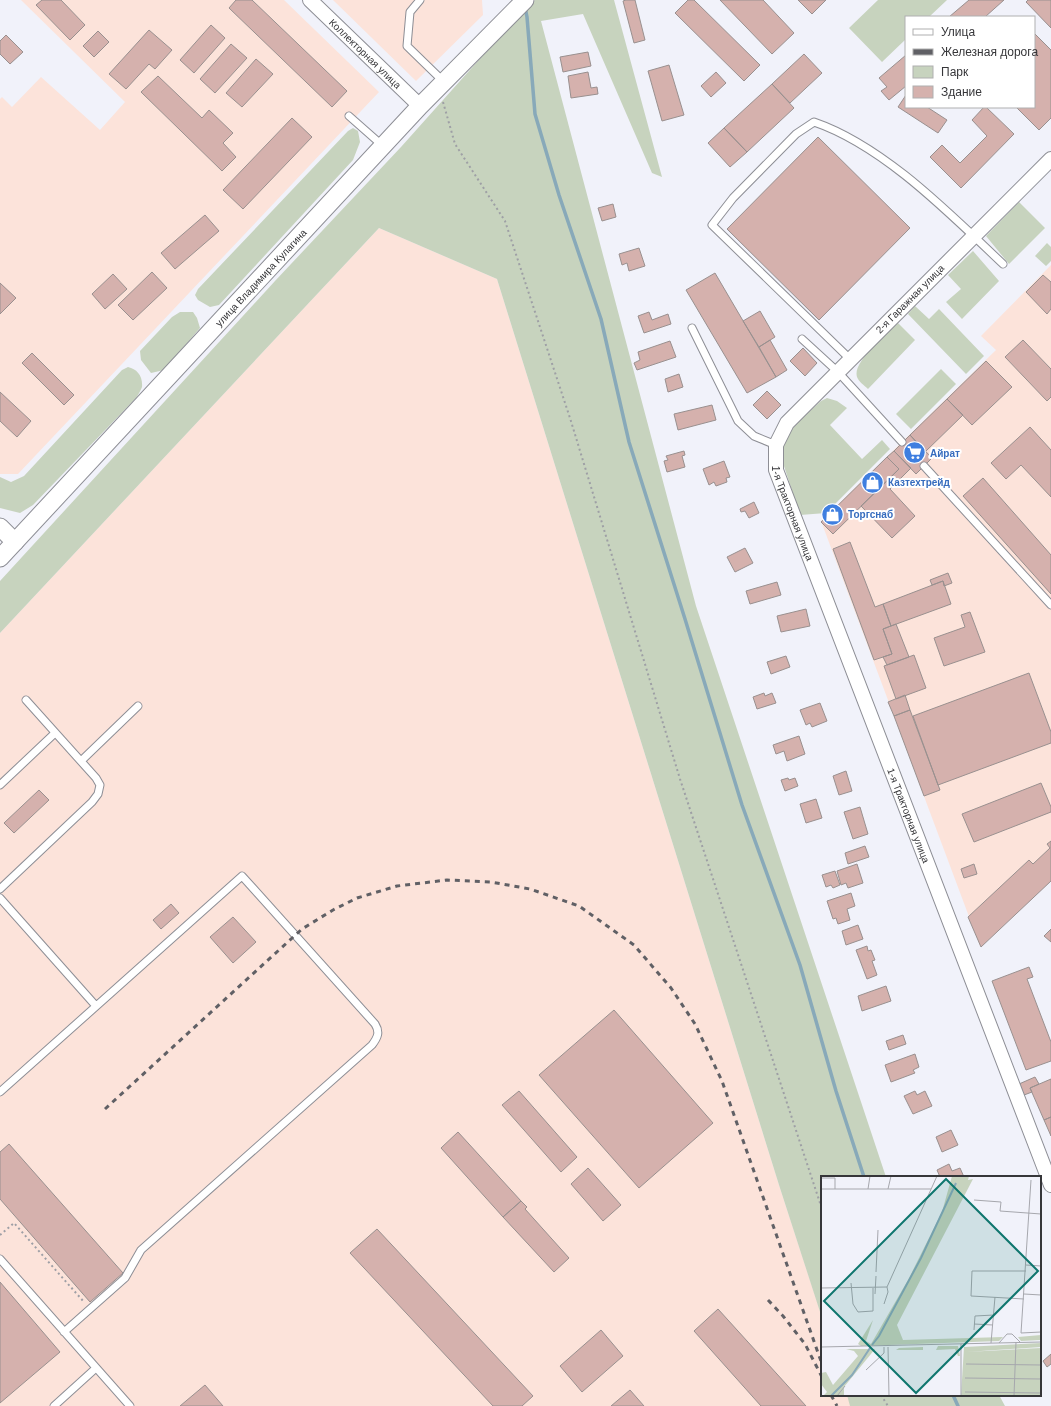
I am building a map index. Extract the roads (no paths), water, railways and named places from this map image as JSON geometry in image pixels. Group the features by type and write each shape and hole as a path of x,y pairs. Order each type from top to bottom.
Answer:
{"street":[{"name":"Коллекторная улица","path":"310,0 420,106"},
{"name":"улица Владимира Кулагина","path":"0,558 420,106 525,0"},
{"name":"2-я Гаражная улица","path":"776,445 787,423 1051,159"},
{"name":"1-я Тракторная улица","path":"776,445 776,470 1051,1185"},
{"path":"0,527 15,542"}],"lane":[{"path":"420,0 410,12 407,46 441,85"},
{"path":"349,116 383,146"},
{"path":"850,359 712,225 733,198 796,134 814,122 829,127 852,140 897,169 941,206 1003,264"},
{"path":"692,328 738,421 754,436 776,445"},
{"path":"802,339 838,372 902,442"},
{"path":"924,466 1051,605"},
{"path":"0,889 92,802 98,794 100,785 96,778 26,700"},
{"path":"81,761 138,706"},
{"path":"0,785 55,733"},
{"path":"0,1092 242,876 375,1024 378,1030 377,1038 372,1045 141,1250 125,1278 64,1332"},
{"path":"0,898 96,1006"},
{"path":"0,1258 130,1406"},
{"path":"54,1406 96,1368"}],"waterway":[{"path":"525,7 535,114 559,195 601,319 629,442 742,805 800,965 836,1091 864,1176"},
{"path":"953,1396 958,1406"}],"railway":[{"path":"105,1109 302,929 333,910 357,898 397,886 447,880 491,882 530,889 579,906 634,945 671,988 695,1024 722,1081 821,1361"},
{"path":"768,1300 805,1344 821,1375"},
{"path":"832,1396 837,1406"}],"place":[{"name":"Айрат","path":"915,453"},
{"name":"Казтехтрейд","path":"873,482"},
{"name":"Торгснаб","path":"832,514"}]}
